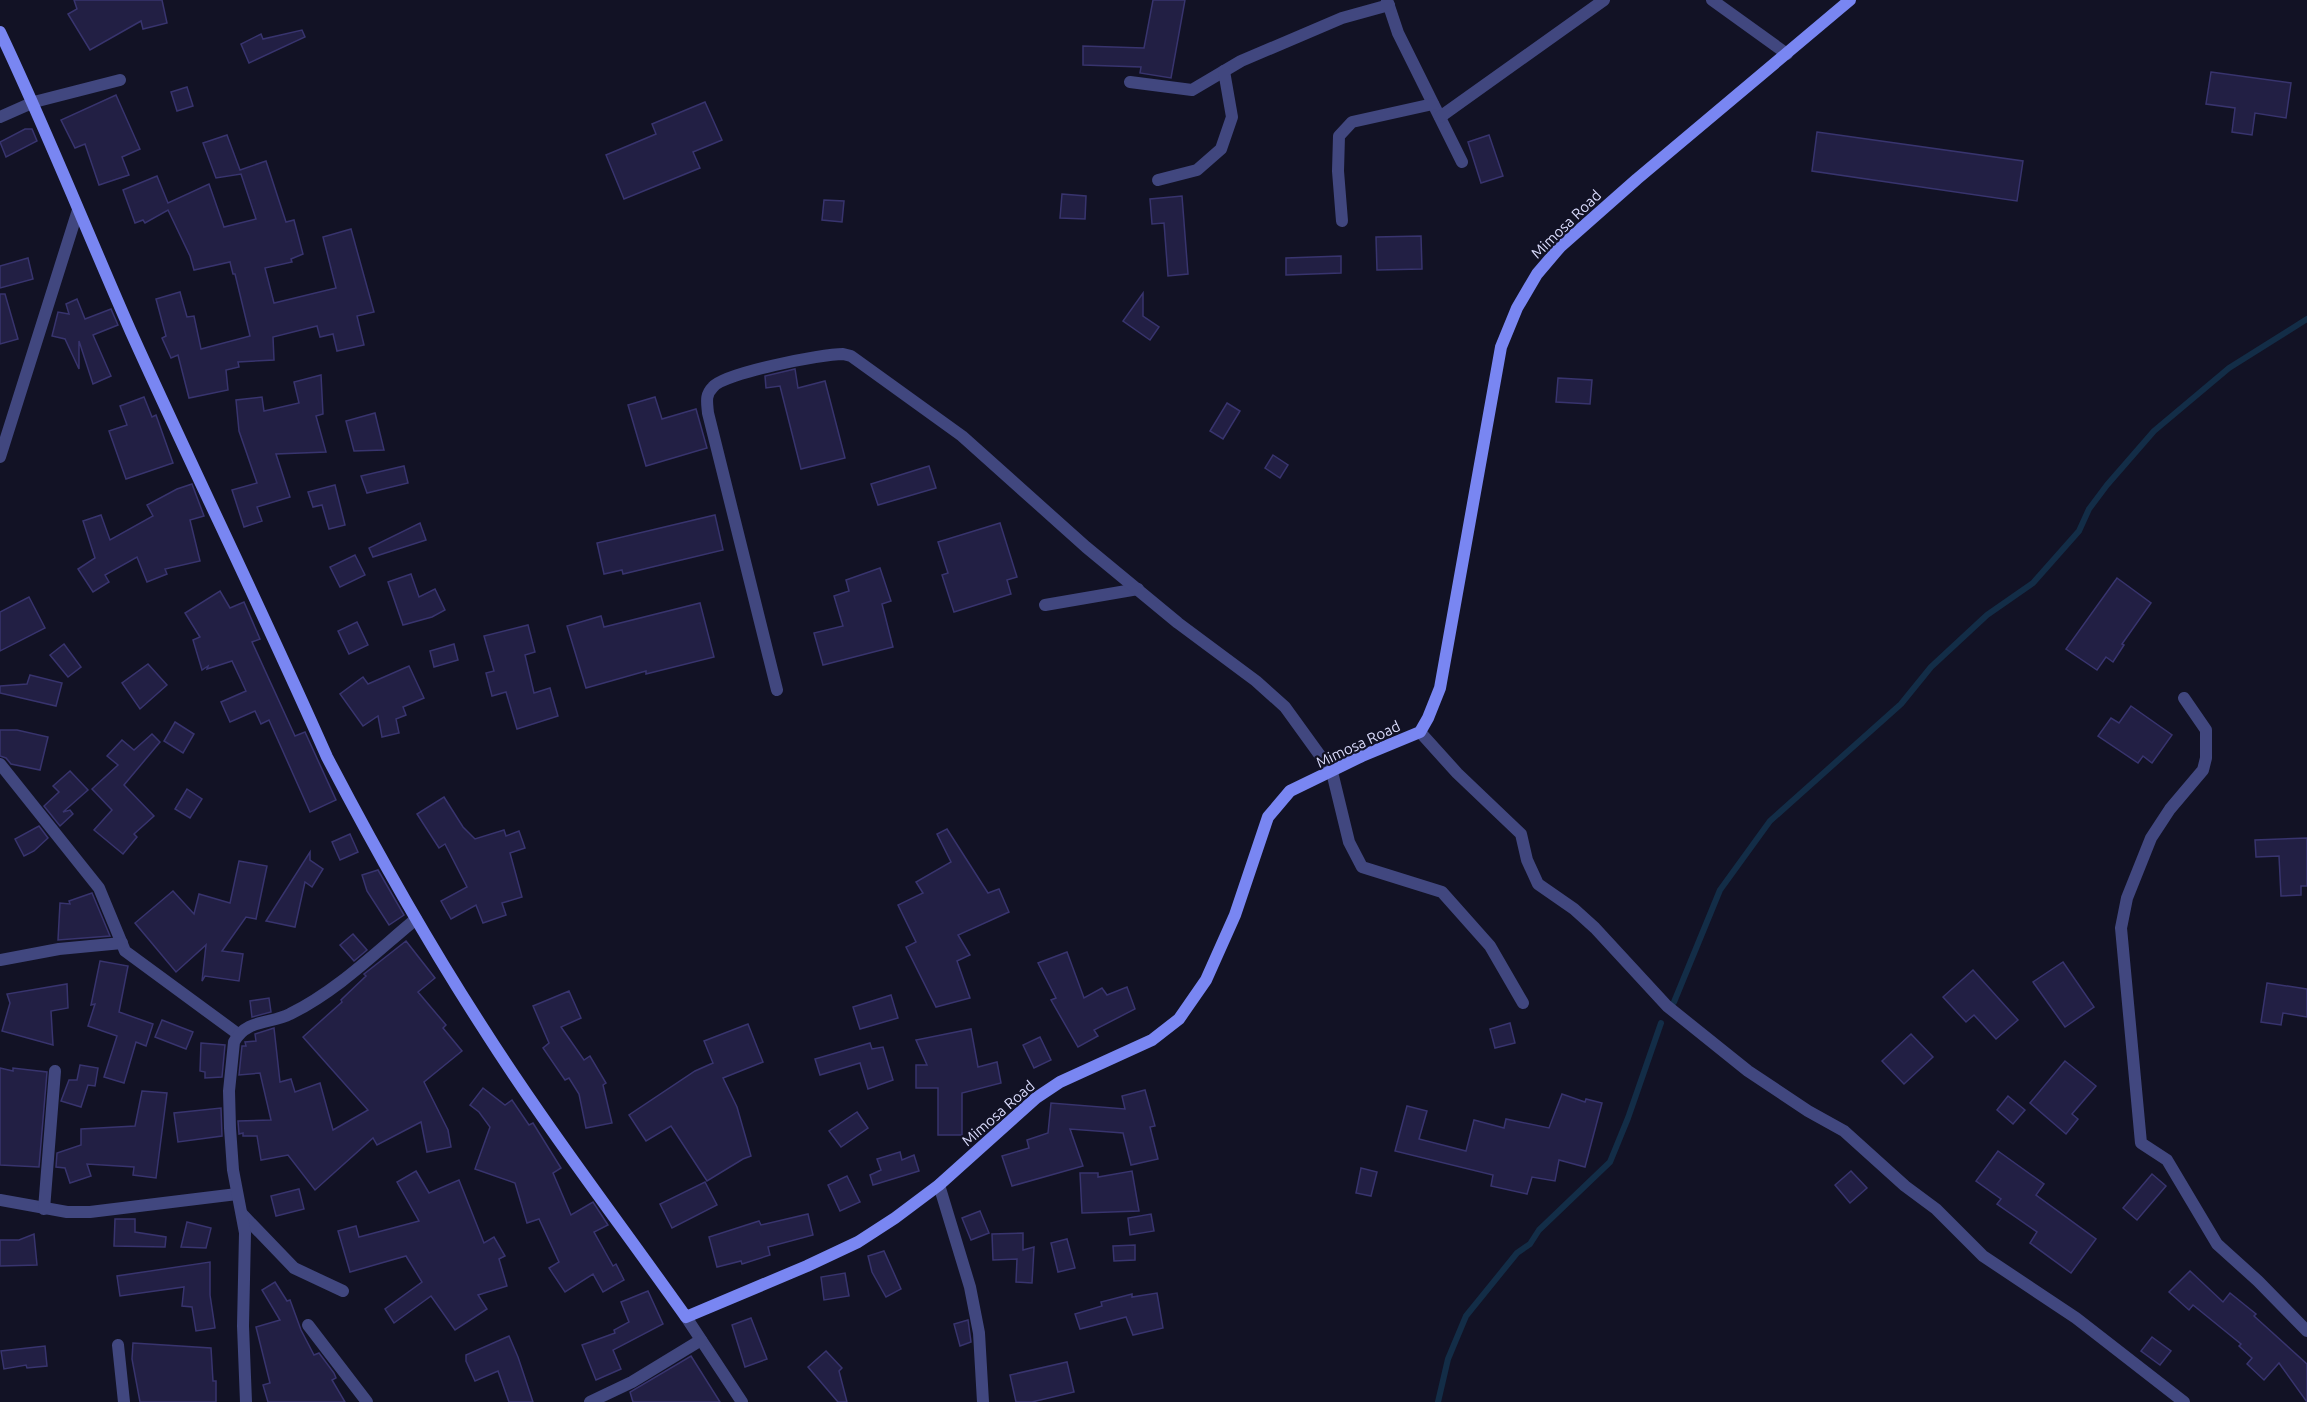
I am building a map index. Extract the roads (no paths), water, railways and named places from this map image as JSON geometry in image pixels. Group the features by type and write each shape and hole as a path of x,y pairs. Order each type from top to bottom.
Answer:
{"street":[{"path":"1440,117 1604,0"},
{"path":"1712,0 1787,54"},
{"name":"Mimosa Road","path":"686,1317 858,1242 939,1185 1036,1098 1060,1082 1152,1040 1179,1019 1206,980 1235,915 1268,818 1290,791 1362,756 1420,732 1428,718 1440,687 1501,347 1517,308 1537,274 1560,247 1637,179 1850,0"},
{"path":"1130,82 1192,90 1241,60 1342,18 1388,2 1398,33 1462,162"},
{"path":"0,32 34,102 132,334 327,757 416,919 483,1029 686,1317 742,1402"},
{"path":"1158,180 1197,170 1221,149 1232,117 1224,71"},
{"path":"0,117 34,102 120,80"},
{"path":"1342,221 1338,171 1339,136 1353,122 1433,104"},
{"path":"0,457 78,210"},
{"path":"777,690 708,413 706,397 714,385 749,372 833,354 843,354 851,357 962,436 1086,547 1249,675 1285,707 1332,772 1349,842 1362,867 1442,892 1490,946 1523,1003"},
{"path":"1045,605 1138,590"},
{"path":"2184,698 2206,730 2206,758 2203,770 2170,809 2151,838 2127,898 2121,928 2142,1143 2167,1160 2217,1244 2258,1281 2307,1331"},
{"path":"1420,732 1457,773 1521,834 1527,860 1538,884 1574,909 1595,928 1667,1006 1748,1071 1808,1111 1844,1131 1905,1186 1936,1209 1983,1256 2076,1318 2184,1402"},
{"path":"0,764 99,888 125,951 238,1034"},
{"path":"246,1402 243,1326 245,1253 242,1214 233,1170 229,1091 234,1042 238,1034 260,1021 288,1016 316,999 416,919"},
{"path":"0,960 59,949 122,943"},
{"path":"44,1209 55,1071"},
{"path":"939,1185 970,1287 979,1334 983,1402"},
{"path":"0,1200 44,1209 90,1212 237,1194"},
{"path":"242,1214 294,1268 343,1291"},
{"path":"308,1325 367,1402"},
{"path":"590,1402 632,1382 701,1340"},
{"path":"118,1345 124,1402"}],"waterway":[{"path":"1674,1002 1720,890 1770,821 1901,704 1931,667 1987,615 2033,583 2079,531 2089,509 2154,431 2229,368 2307,319"},
{"path":"1438,1402 1448,1359 1466,1316 1517,1253 1530,1244 1539,1230 1610,1162 1661,1023"}]}
